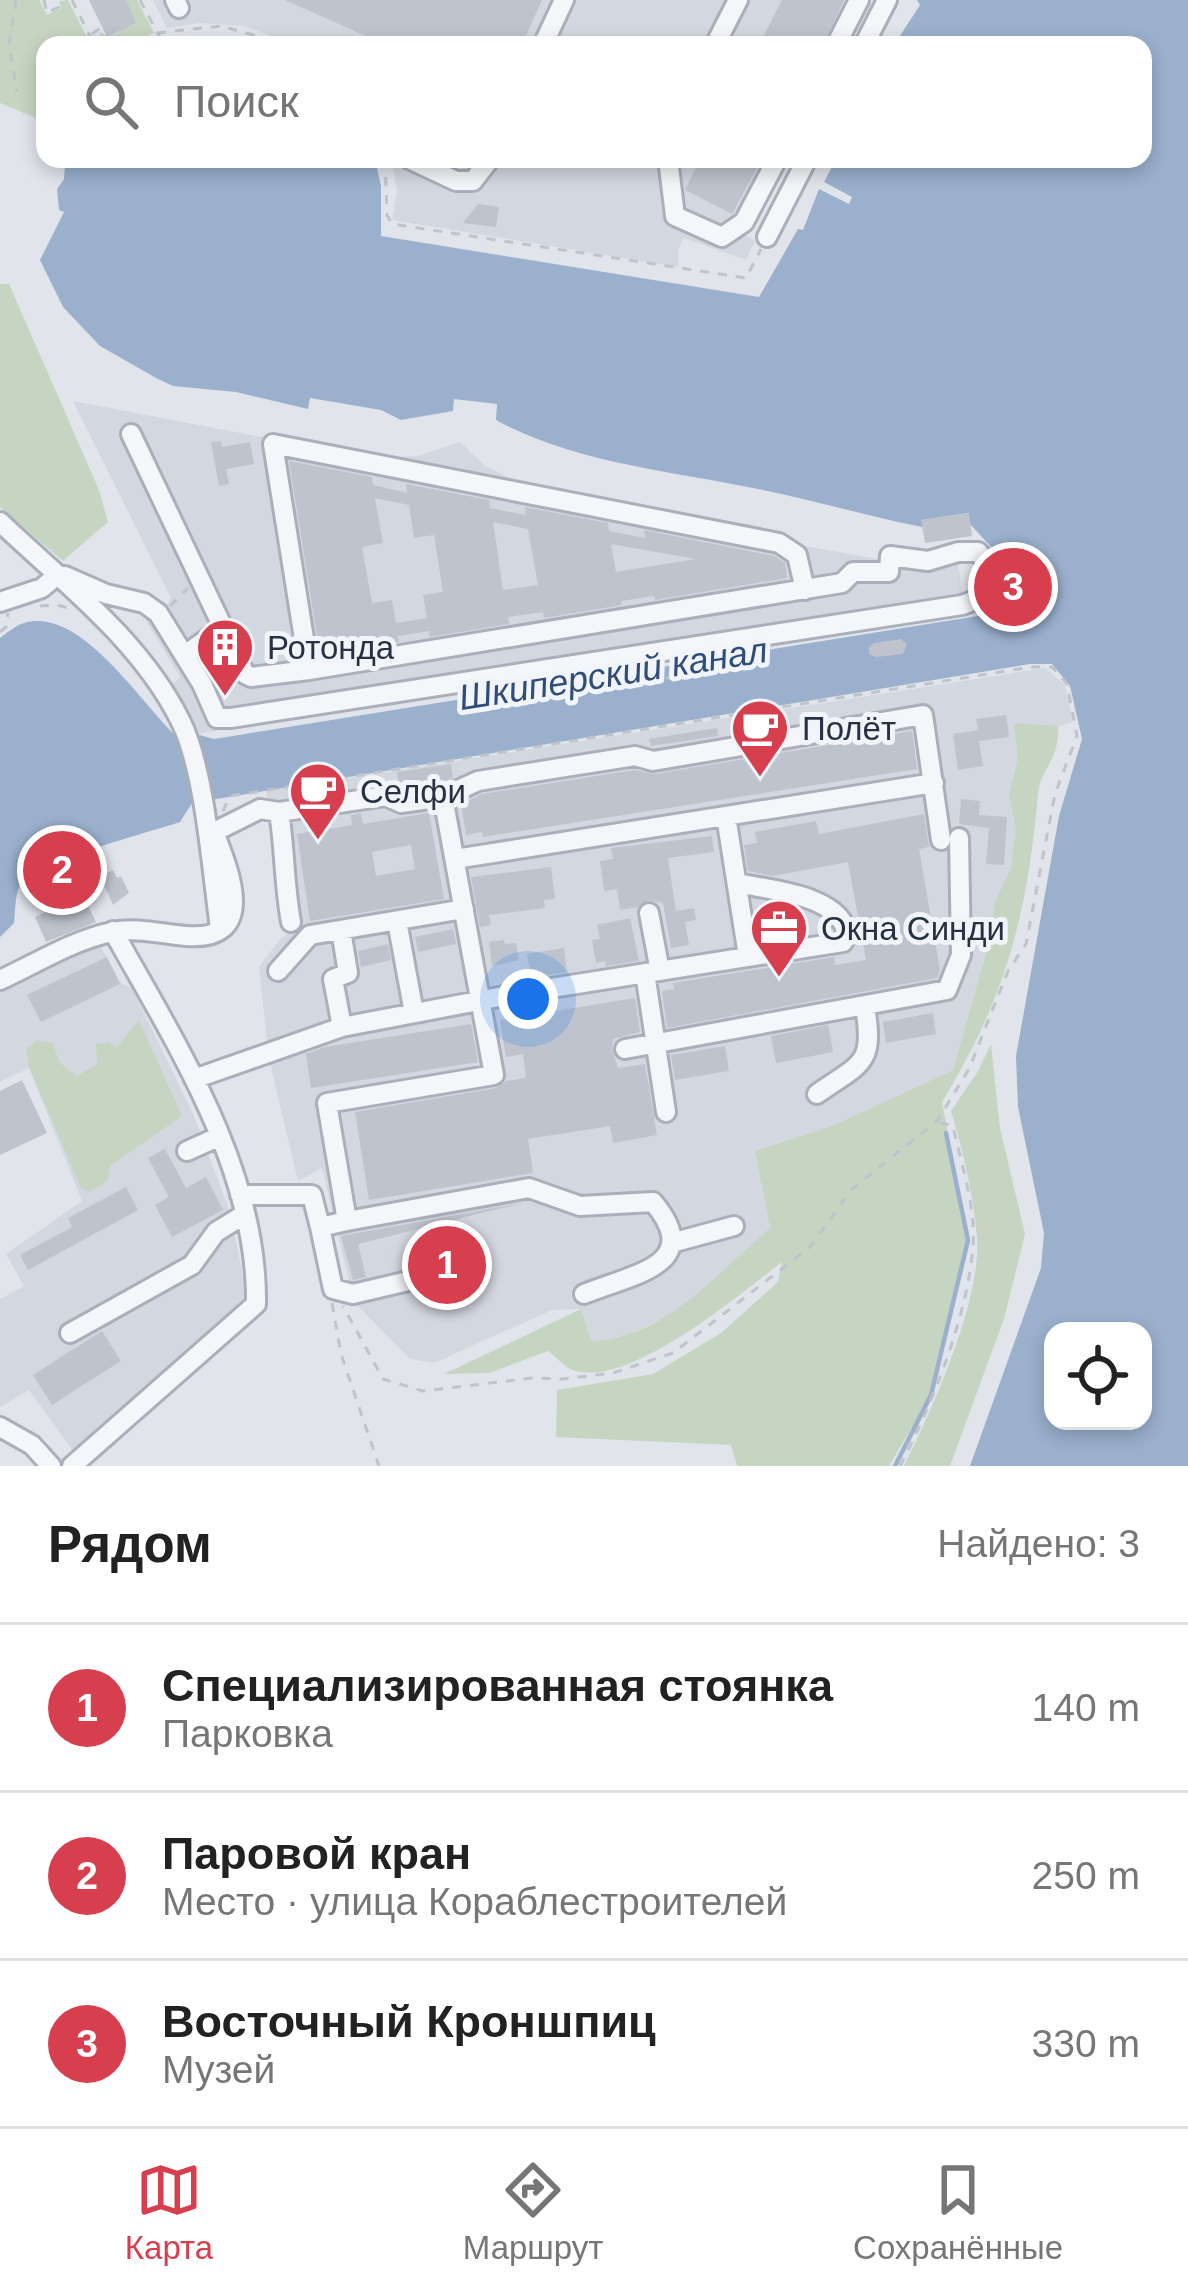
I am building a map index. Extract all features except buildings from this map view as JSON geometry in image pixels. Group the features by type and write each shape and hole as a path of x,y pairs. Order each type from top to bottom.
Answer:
{"street":[{"path":"547,36 564,0"},
{"path":"720,36 738,0"},
{"path":"841,36 859,0"},
{"path":"869,36 887,0"},
{"path":"428,168 456,181 473,181 483,168"},
{"path":"669,168 675,216 722,237 744,222 771,168"},
{"path":"767,237 802,168"},
{"path":"0,602 42,588 56,576 82,580 106,594 144,603 163,621 185,655 217,718 230,718 962,605 981,598 988,583 983,556 970,550 928,562 890,556 889,572 854,572 842,584 251,677 245,674 222,628 131,434"},
{"path":"309,670 273,444 779,543 797,555 805,590"},
{"path":"0,522 108,623 171,705 187,736 220,928"},
{"path":"134,652 163,621"},
{"path":"185,655 222,628"},
{"path":"214,832 260,809 279,812 386,796 401,803 443,797 478,781 635,756 653,760 923,715 963,926 961,955 951,984 937,995 625,1049"},
{"path":"455,859 934,783"},
{"path":"347,1221 327,1103 494,1075 443,797"},
{"path":"0,980 113,931 191,936 220,928 234,911 229,869 201,801"},
{"path":"279,812 291,922"},
{"path":"726,816 748,956"},
{"path":"194,1079 342,1027 843,941 846,929 838,914 821,904 737,883"},
{"path":"278,971 310,935 464,909"},
{"path":"649,913 657,1060 666,1112"},
{"path":"397,921 414,1013"},
{"path":"341,930 348,973 333,980 342,1027"},
{"path":"76,1465 256,1304 256,1263 243,1204 218,1137 194,1079 131,980 113,931"},
{"path":"817,1094 861,1063 869,1051 865,1007"},
{"path":"187,1151 218,1137"},
{"path":"320,1227 529,1188 580,1206 653,1202 670,1223 675,1242 670,1254 584,1294"},
{"path":"70,1334 192,1265 243,1204 312,1195 332,1298 476,1264"},
{"path":"675,1242 734,1226"},
{"path":"0,1427 32,1445 51,1466"}],"path":[{"path":"16,0 10,31 16,92"},
{"path":"44,0 47,13 59,7 57,0"},
{"path":"72,0 90,34 102,27"},
{"path":"140,0 159,36"},
{"path":"0,26 10,31"},
{"path":"157,33 221,26 257,36"},
{"path":"385,168 392,224 746,278 767,237"},
{"path":"163,621 184,590 201,582"},
{"path":"26,607 57,604 79,612"},
{"path":"230,796 1007,670 1052,667 1067,684 1077,736 1055,794 1026,944 1008,971 969,1069 938,1121 852,1189 829,1226 792,1264 673,1352 649,1363 563,1379 423,1390 383,1379 332,1298"},
{"path":"659,668 662,679"},
{"path":"631,684 692,674"},
{"path":"567,682 569,694"},
{"path":"543,698 602,689"},
{"path":"900,1466 935,1396 966,1287 973,1243 953,1126 938,1121"},
{"path":"332,1298 341,1354 379,1466"}],"shaded area":[{"path":"153,0 866,0 848,36 271,36 245,26 200,23 167,28"},
{"path":"393,168 779,168 745,235 755,241 746,260 683,238 679,267 392,220 397,190"},
{"path":"73,401 372,458 418,456 460,442 485,466 527,486 787,536 804,546 925,567 958,563 965,611 196,734 170,686 180,677 145,619 171,598"},
{"path":"1045,668 1065,685 1073,722 1053,728 953,1070 832,1126 756,1151 770,1228 685,1307 620,1339 592,1342 581,1309 552,1310 434,1363 410,1359 354,1302 322,1168 298,1181 269,1059 259,967 281,938 303,924 280,863 266,791"},
{"path":"101,947 121,983 132,988 194,1116 230,1212 247,1296 73,1451 29,1390 0,1407 0,1299 24,1286 6,1254 82,1201 29,1068 0,1082 0,985 80,951"}],"green space":[{"path":"0,0 39,0 47,15 61,8 59,1 68,0 86,36 36,36 36,118 0,103"},
{"path":"124,0 137,0 154,33 110,36 120,31"},
{"path":"0,284 9,284 99,490 108,522 63,561 0,507"},
{"path":"1014,723 1058,726 1058,738 1040,786 1010,954 982,1027 942,1102 968,1240 931,1395 889,1466 737,1466 731,1445 556,1437 557,1390 653,1374 721,1333 778,1282 782,1262 681,1336 621,1367 593,1373 570,1369 548,1351 489,1373 444,1374 581,1309 592,1342 644,1328 667,1315 770,1228 755,1151 832,1126 953,1070 988,947 995,902 1011,868 1016,828 1009,795 1018,759"},
{"path":"139,1020 182,1116 110,1166 108,1180 90,1192 81,1188 29,1067 26,1049 36,1041 52,1042 60,1063 77,1076 97,1064 96,1044 109,1042 116,1048"},
{"path":"991,1044 1000,1128 1025,1234 1004,1319 950,1466 904,1466 940,1386 972,1292 976,1222 951,1111"}],"water":[{"path":"917,0 1188,0 1188,1466 970,1466 1041,1268 1044,1233 1018,1107 1016,1056 1059,816 1082,739 1070,686 1052,664 192,803 180,822 77,854 26,878 17,893 14,923 0,937 0,638 24,623 45,622 88,643 178,738 196,734 214,739 1046,605 1049,583 1046,576 1016,574 970,524 968,513 922,520 922,527 779,493 624,464 526,435 496,420 497,404 454,399 453,411 401,420 381,410 310,398 308,409 236,392 173,386 100,346 63,307 40,260 64,212 59,210 57,189 65,168 377,168 381,236 759,297 798,229 803,230 819,189 849,204 852,197 824,182 831,168 1152,168 1152,36 900,36 920,5"}],"waterway":[{"path":"895,1466 931,1395 968,1240 946,1133"}],"place":[{"name":"Восточный Кроншпиц","path":"1013,587"},
{"name":"Ротонда","path":"225,698"},
{"name":"Полёт","path":"760,779"},
{"name":"Селфи","path":"318,842"},
{"name":"Паровой кран","path":"62,870"},
{"name":"Окна Синди","path":"779,979"},
{"name":"Специализированная стоянка","path":"447,1265"}],"water label":[{"name":"Шкиперский канал","path":"613,673"}]}
